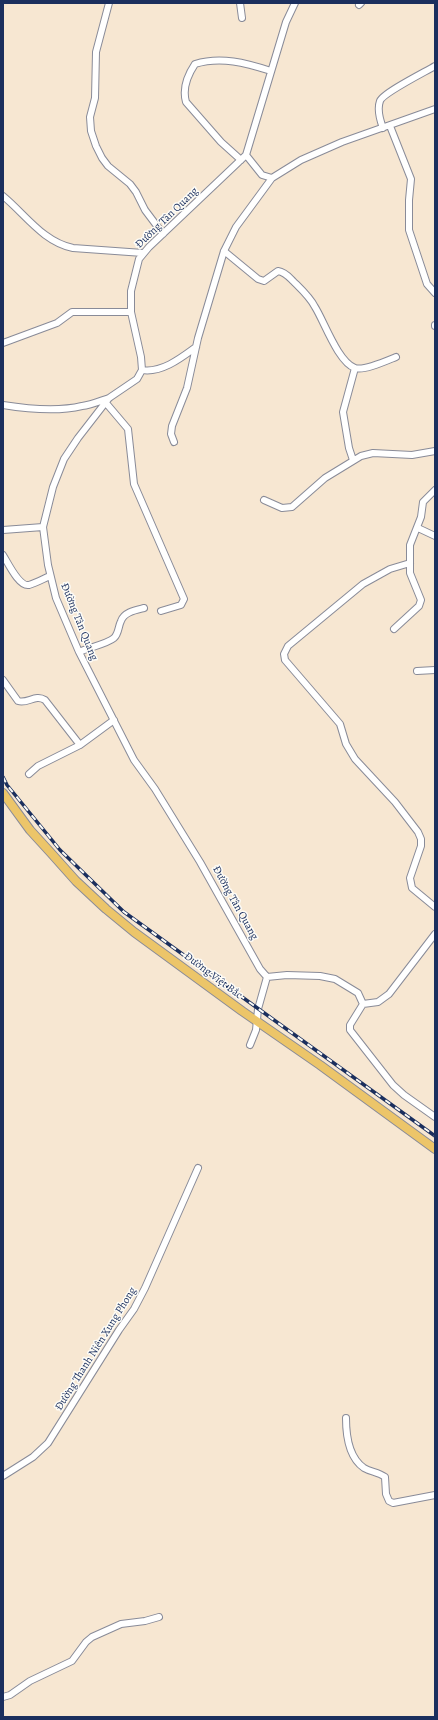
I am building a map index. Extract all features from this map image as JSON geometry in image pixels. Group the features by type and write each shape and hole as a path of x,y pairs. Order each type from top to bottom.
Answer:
{"main road":[{"name":"Đường Việt Bắc","path":"3,793 30,830 76,881 106,909 134,932 435,1149"}],"street":[{"path":"110,3 96,52 95,98 90,117 91,131 102,158 108,166 130,184 145,210 163,234"},
{"path":"240,3 242,18"},
{"name":"Đường Tân Quang","path":"267,977 260,969 200,862 152,784 136,764 78,652 56,598 50,576 43,528 53,487 64,459 78,438 108,401 137,379 142,370 141,357 130,312 131,291 134,274 139,259 143,253 244,158 286,22 295,3"},
{"path":"271,71 238,61 218,60 195,64 187,78 184,96 186,102 221,142 244,158 262,175 272,178"},
{"path":"383,128 379,109 380,100 387,93 435,66"},
{"path":"174,442 172,426 187,388 196,347 224,251 236,227 272,178 301,160 359,135 390,126 435,109"},
{"path":"390,126 411,179 409,200 410,230 427,284 435,294"},
{"path":"3,196 51,240 63,246 143,253"},
{"path":"224,251 258,279 264,281 278,272 282,272 288,276 302,289 315,306 336,347 347,361 355,368 364,368 396,357"},
{"path":"3,343 57,322 72,312 130,312"},
{"path":"142,370 156,370 169,364 196,347"},
{"path":"353,460 349,448 343,412 355,368"},
{"path":"3,405 59,409 108,401 128,429 134,484 184,598 181,605 161,611"},
{"path":"264,500 282,508 292,507 325,478 353,460 373,453 412,455 435,451"},
{"path":"394,629 419,606 421,600 411,576 410,545 418,528 423,502 435,490"},
{"path":"3,530 43,528"},
{"path":"418,528 435,536"},
{"path":"3,555 20,582 24,585 29,585 50,576"},
{"path":"410,563 390,569 363,584 288,646 284,654 284,660 340,724 346,744 355,759 395,802 418,832 421,839 421,846 410,878 410,884 412,888 435,907"},
{"path":"78,652 113,639 119,630 120,621 124,616 132,611 144,608"},
{"path":"417,672 435,670"},
{"path":"3,680 18,701 24,702 36,698 45,700 80,745"},
{"path":"28,774 38,766 80,745 114,720"},
{"path":"363,1004 378,1002 389,994 435,934"},
{"path":"250,1045 256,1030 258,1009 267,977 287,975 320,976 335,979 358,993 363,1004"},
{"path":"363,1004 350,1025 350,1030 393,1085 404,1095 435,1117"},
{"name":"Đường Thanh Niên Xung Phong","path":"3,1476 33,1457 48,1443 119,1330 134,1309 146,1288 198,1168"},
{"path":"346,1418 346,1433 352,1452 365,1468 384,1477 386,1494 390,1502 435,1495"},
{"path":"3,1697 10,1695 30,1681 72,1661 86,1642 92,1637 121,1624 145,1621 159,1617"}],"railway":[{"path":"3,777 7,785 60,850 124,912 435,1136"}]}
